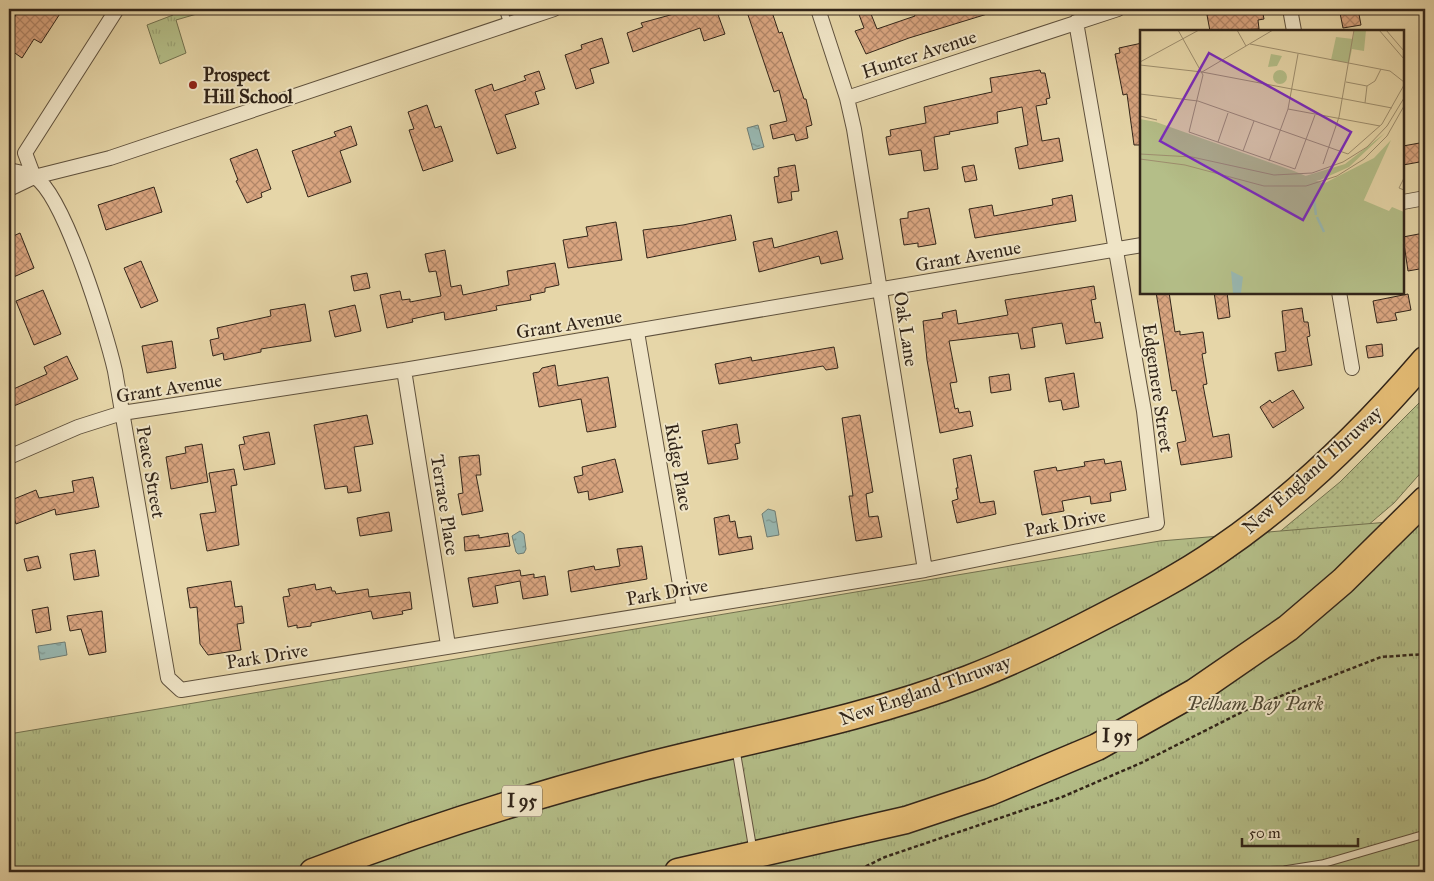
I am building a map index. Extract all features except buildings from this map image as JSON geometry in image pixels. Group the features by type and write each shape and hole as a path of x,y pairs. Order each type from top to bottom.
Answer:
{"highway":[{"name":"New England Thruway","path":"314,872 407,838 547,794 735,744 886,708 967,680 1046,646 1158,588 1217,552 1285,500 1361,430 1425,360"},
{"name":"I 95","path":"678,872 906,820 963,802 1042,771 1122,734 1195,692 1288,628 1349,576 1425,500"}],"street":[{"path":"34,177 25,153 117,9"},
{"path":"9,189 34,177 110,158 554,9"},
{"name":"Oak Lane","path":"818,9 847,98 881,290 925,570"},
{"name":"Hunter Avenue","path":"847,98 1118,9"},
{"path":"1290,9 1294,30"},
{"name":"Edgemere Street","path":"1076,22 1144,411 1157,523"},
{"path":"9,170 34,177"},
{"name":"Peace Street","path":"34,177 49,193 79,258 106,334 122,413 168,678 181,690"},
{"path":"1404,202 1425,198"},
{"name":"Grant Avenue","path":"9,457 78,428 122,413 637,332 1140,245"},
{"path":"1339,294 1352,368"},
{"name":"Ridge Place","path":"637,332 684,608"},
{"name":"Terrace Place","path":"404,370 448,645"},
{"name":"Park Drive","path":"181,690 448,645 522,636 925,570 1157,523"}],"lane":[{"path":"503,9 508,24"},
{"path":"735,744 754,856"},
{"path":"1230,872 1284,870 1322,864 1425,834"}],"path":[{"path":"854,872 885,857 1062,797 1141,763 1250,708 1381,657 1425,654"}],"green space":[{"path":"171,9 214,9 176,20 186,53 160,64 147,25 173,15"},
{"path":"1425,397 1425,468 1394,503 1259,618 1248,558 1340,482"},
{"name":"Pelham Bay Park","path":"1425,519 1425,872 9,872 9,734 1160,541"}],"water":[{"path":"758,125 764,147 753,150 747,128"},
{"path":"768,509 775,511 779,535 767,537 762,514"},
{"path":"520,531 524,534 526,549 524,553 518,554 512,536"},
{"path":"65,642 67,655 40,660 38,646"}],"place":[{"name":"Prospect Hill School","path":"193,85"}]}
